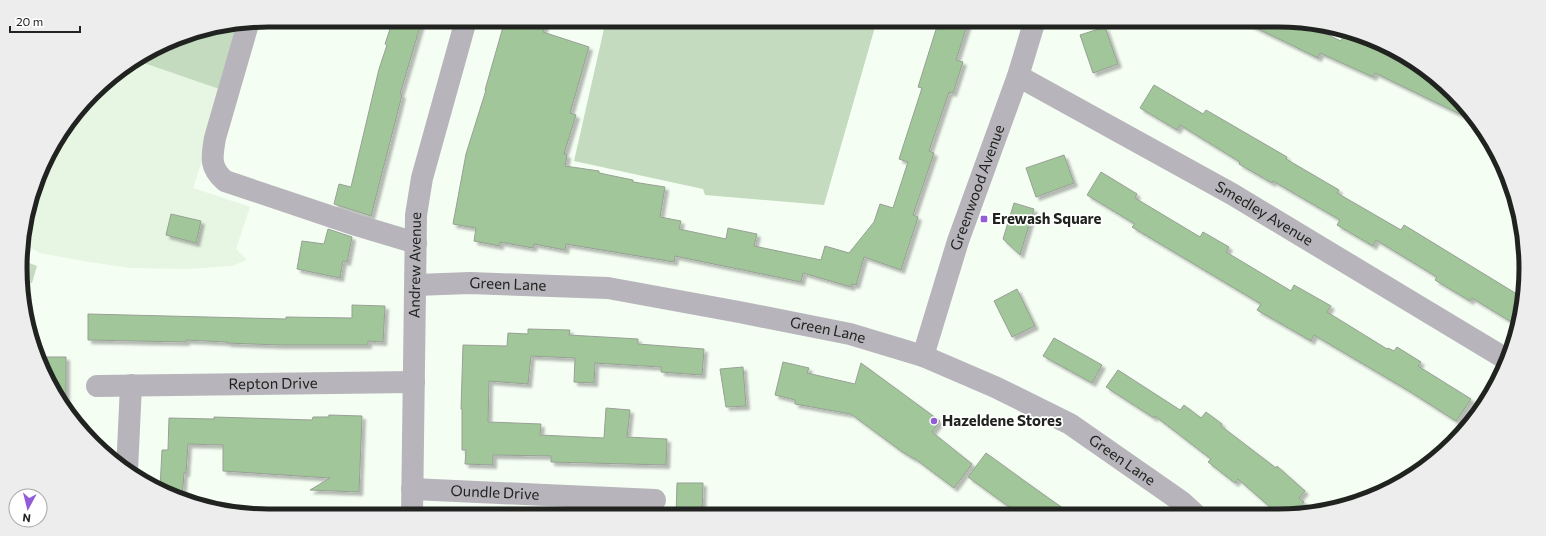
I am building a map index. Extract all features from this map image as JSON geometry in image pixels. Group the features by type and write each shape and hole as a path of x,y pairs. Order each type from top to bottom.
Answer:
{"street":[{"name":"Andrew Avenue","path":"412,509 416,215 422,178 464,27"},
{"name":"Greenwood Avenue","path":"924,356 958,241 1018,76 1033,27"},
{"path":"247,28 215,138 212,156 216,174 225,181 356,225 416,243"},
{"name":"Smedley Avenue","path":"1018,76 1232,194 1502,357"},
{"name":"Green Lane","path":"416,285 470,283 608,288 850,334 924,356 995,387 1070,424 1182,502 1190,509"},
{"name":"Repton Drive","path":"97,386 414,382"},
{"path":"127,463 131,385"},
{"name":"Oundle Drive","path":"412,489 624,507 655,500"}],"shaded area":[{"path":"604,27 875,27 824,205 705,195 703,189 574,161"},
{"path":"245,28 225,91 142,62 176,45 206,35"},
{"path":"142,62 225,91 193,188 250,207 236,249 247,260 232,266 187,269 130,268 40,253 28,247 35,206 45,176 59,147 77,121 109,87"},
{"path":"27,262 37,266 32,283 28,282"}],"building":[{"path":"391,27 420,27 400,94 402,95 371,216 334,204 339,184 351,187 379,69 387,45 385,44"},
{"path":"503,27 544,27 543,32 589,47 570,113 576,115 564,154 567,155 565,166 599,171 599,173 633,180 633,182 665,187 660,217 681,221 679,229 726,239 728,228 757,234 754,246 821,260 825,246 849,253 874,222 880,204 893,208 908,162 899,159 922,88 918,87 937,27 967,27 956,60 963,62 953,93 949,92 929,151 934,153 913,215 918,217 901,270 864,257 856,285 852,284 851,287 803,273 801,282 675,256 674,262 566,244 565,250 534,244 533,248 500,242 500,246 474,241 476,228 453,224 466,154"},
{"path":"1105,27 1118,64 1093,73 1080,35"},
{"path":"1254,27 1309,29 1320,31 1341,41 1343,36 1370,45 1398,59 1425,77 1437,87 1466,117 1375,73 1373,77 1320,53 1318,58"},
{"path":"1154,85 1203,114 1206,110 1287,157 1286,159 1339,190 1337,193 1401,230 1404,225 1517,294 1512,323 1472,298 1470,301 1435,280 1437,277 1376,240 1373,246 1337,225 1340,220 1273,181 1272,183 1239,164 1240,162 1180,125 1177,130 1140,108"},
{"path":"1064,155 1074,183 1036,197 1026,168"},
{"path":"1101,172 1137,194 1135,198 1200,237 1203,232 1229,247 1226,252 1291,291 1294,285 1331,306 1327,312 1387,349 1388,348 1394,351 1397,347 1421,362 1418,366 1471,399 1456,421 1409,391 1314,335 1311,341 1257,310 1261,304 1132,227 1135,224 1087,195"},
{"path":"1014,203 1034,209 1020,255 1003,239"},
{"path":"171,214 201,221 196,243 166,235"},
{"path":"328,229 352,237 347,262 343,261 340,278 297,269 302,241 324,244"},
{"path":"1017,289 1035,326 1012,337 994,301"},
{"path":"352,305 385,306 383,342 368,341 368,345 279,345 186,340 186,342 88,340 88,314 286,319 286,317 352,318"},
{"path":"528,329 570,330 569,335 638,339 638,344 704,349 702,375 661,372 661,367 595,363 594,383 574,382 575,358 531,356 528,384 489,381 488,422 541,424 540,435 604,438 606,408 630,410 627,437 667,439 666,465 551,462 551,456 493,455 493,465 465,464 466,450 462,450 461,409 463,345 507,346 508,333 528,334"},
{"path":"1054,338 1102,365 1092,383 1043,356"},
{"path":"44,357 66,357 66,399 52,375"},
{"path":"783,362 809,368 807,373 855,384 861,363 940,421 932,432 972,464 954,488 851,414 795,404 795,400 775,395"},
{"path":"743,367 746,406 726,407 720,369"},
{"path":"1118,370 1180,410 1184,405 1201,418 1206,412 1222,424 1221,426 1276,468 1277,466 1305,491 1299,498 1304,502 1299,508 1272,509 1238,479 1235,483 1208,462 1211,459 1155,416 1154,418 1106,387"},
{"path":"329,415 362,416 359,492 310,490 330,478 223,471 223,445 188,444 186,473 184,473 182,493 160,484 162,450 168,450 169,418 214,419 214,417 312,420 313,417 328,417"},
{"path":"986,453 1064,509 1012,509 968,477"},
{"path":"677,483 703,483 702,509 676,509"}],"place":[{"name":"Erewash Square","path":"984,219"},
{"name":"Hazeldene Stores","path":"934,421"}]}
